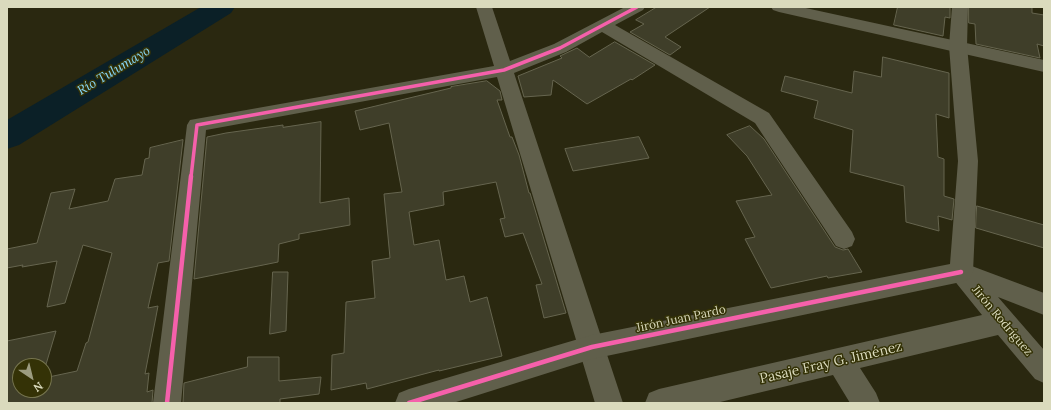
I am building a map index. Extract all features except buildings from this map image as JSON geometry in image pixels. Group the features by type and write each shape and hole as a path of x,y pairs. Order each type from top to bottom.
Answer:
{"street":[{"path":"484,7 610,403"},
{"path":"167,403 197,125 504,70 560,48 638,7"},
{"path":"778,7 1044,66"},
{"path":"960,7 958,46 968,161 961,272 1044,304"},
{"path":"602,25 762,118 844,240"},
{"name":"Jirón Rodríguez","path":"961,272 1044,370"},
{"name":"Jirón Juan Pardo","path":"409,403 592,348 961,272"},
{"name":"Pasaje Fray G. Jiménez","path":"659,403 1003,322"},
{"path":"840,361 866,403"}],"waterway":[{"name":"Río Tulumayo","path":"7,136 221,7"}],"cycle path":[{"path":"167,403 197,125 504,70 560,48 637,7"},
{"path":"409,403 592,347 961,272"}]}
